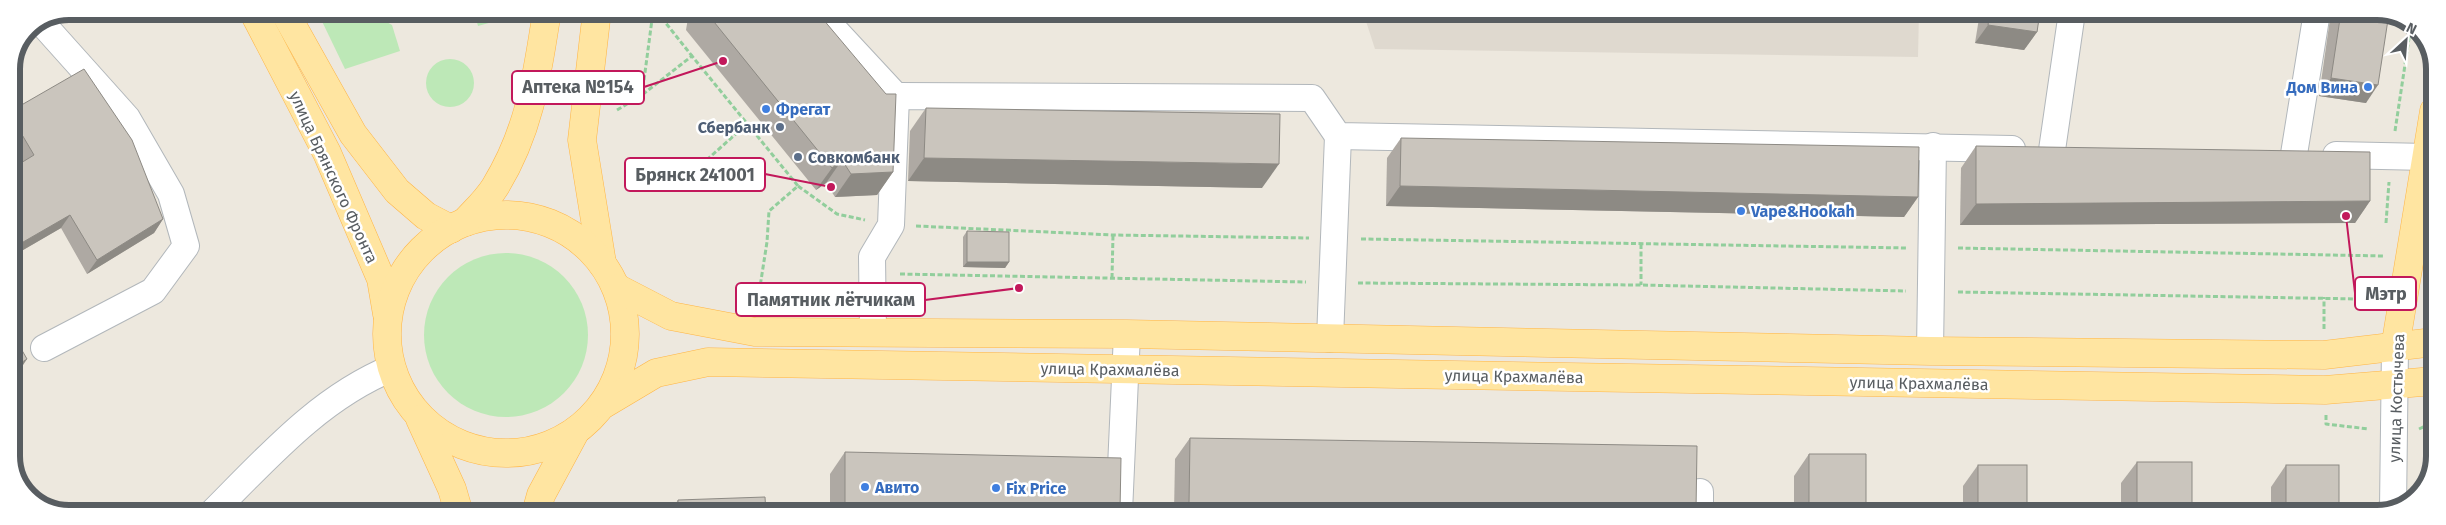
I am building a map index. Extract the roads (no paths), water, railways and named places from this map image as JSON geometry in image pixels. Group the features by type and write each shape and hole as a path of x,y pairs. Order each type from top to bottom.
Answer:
{"main road":[{"name":"улица Брянского Фронта","path":"258,20 327,153 381,279 388,321"},
{"name":"улица Брянского Фронта","path":"289,20 353,134 397,191 426,216 458,226"},
{"path":"457,505 452,489 417,413 407,399 392,368 388,344 388,321 395,293 408,267 427,246 458,226 494,188 522,135 536,85 546,20"},
{"path":"596,20 582,140 602,263"},
{"name":"улица Костычева","path":"2396,348 2426,163"},
{"path":"417,413 444,435 476,449 510,453 544,448 575,432 591,419 604,404 622,367 626,328 617,288 602,263 575,236 540,220 503,215 458,226"},
{"name":"улица Крахмалёва","path":"617,288 671,316 755,332 1127,334 1930,351 2324,355 2426,343"},
{"name":"улица Крахмалёва","path":"604,404 656,374 708,362 2325,390 2426,382"},
{"path":"538,505 541,495 575,432"}],"street":[{"path":"825,20 896,96 891,226 872,257 873,332"},
{"path":"1338,136 1933,146 2062,150 2071,20"},
{"path":"2315,20 2284,154 2426,157"},
{"path":"44,348 153,290 186,246 171,194 127,118 45,26"},
{"path":"896,96 1312,98 1338,136 1336,238 1330,339"},
{"path":"1930,351 1930,248 1933,146"},
{"path":"1119,505 1127,334"},
{"name":"улица Костычева","path":"2393,502 2396,348"},
{"path":"220,505 296,430 338,396 363,380 392,368"}],"place":[{"name":"Аптека №154","path":"723,61"},
{"name":"Дом Вина","path":"2368,87"},
{"name":"Фрегат","path":"766,109"},
{"name":"Сбербанк","path":"780,127"},
{"name":"Совкомбанк","path":"798,157"},
{"name":"Брянск 241001","path":"831,187"},
{"name":"Vape&Hookah","path":"1741,211"},
{"name":"Мэтр","path":"2346,216"},
{"name":"Памятник лётчикам","path":"1019,288"},
{"name":"Авито","path":"865,487"},
{"name":"Fix Price","path":"996,488"}]}
